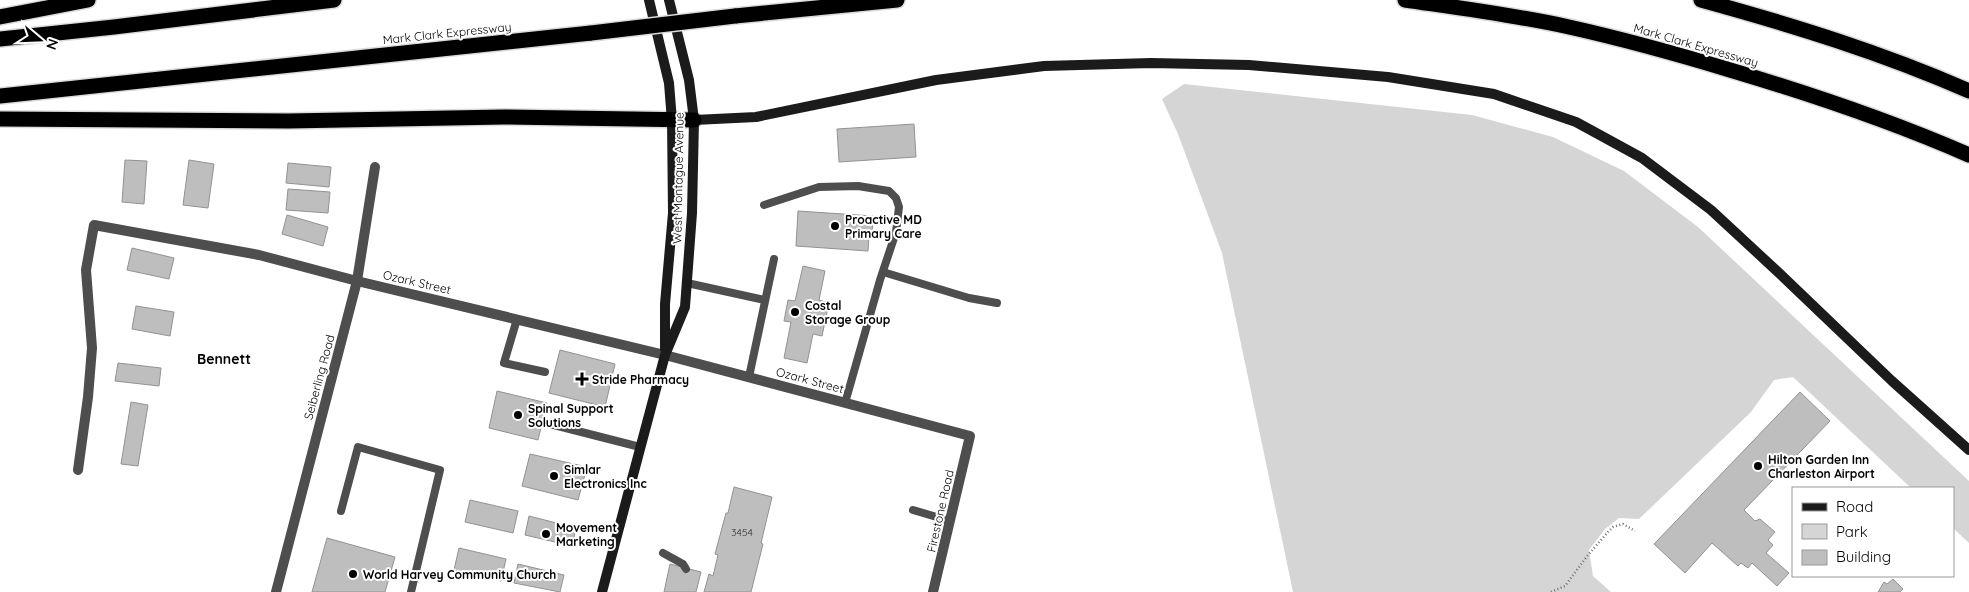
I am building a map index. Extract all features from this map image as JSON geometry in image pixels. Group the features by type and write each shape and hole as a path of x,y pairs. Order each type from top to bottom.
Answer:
{"highway":[{"path":"0,17 88,0"},
{"path":"0,40 114,28 334,0"},
{"name":"Mark Clark Expressway","path":"0,96 897,0"},
{"name":"Mark Clark Expressway","path":"1405,0 1507,15 1569,27 1688,57 1804,92 1869,115 1969,155"},
{"path":"1701,0 1750,13 1877,54 1969,91"},
{"path":"0,119 288,121 502,117 694,120"}],"main road":[{"name":"West Montague Avenue","path":"649,0 669,83 672,121 672,213 666,304 665,355"},
{"name":"West Montague Avenue","path":"602,592 665,355 685,306 692,213 694,120 689,80 669,0"},
{"path":"694,120 756,117 936,80 1054,66 1151,63 1249,65 1388,76 1494,94 1576,122 1642,158 1710,210 1892,381 1969,450"}],"street":[{"name":"Seiberling Road","path":"276,592 357,281 375,167"},
{"name":"Ozark Street","path":"78,470 88,397 92,348 86,270 94,225 259,255 357,281 665,355 970,436"},
{"name":"Firestone Road","path":"933,592 970,436"}],"lane":[{"path":"764,205 819,187 858,186 888,191 896,198 899,207 896,232 846,403"},
{"path":"749,377 774,259"},
{"path":"883,272 969,298 996,303"},
{"path":"687,283 765,300"},
{"path":"516,319 504,363 545,372"},
{"path":"550,424 640,447"},
{"path":"341,511 358,447 440,470 411,592"},
{"path":"913,510 950,521"},
{"path":"663,553 683,564 686,569"}],"path":[{"path":"1551,592 1565,586 1588,555 1613,527 1623,524 1635,531"}],"green space":[{"path":"1184,84 1472,115 1553,137 1624,171 1698,227 1969,481 1969,543 1954,529 1954,487 1910,487 1793,377 1774,380 1751,412 1639,519 1619,518 1605,529 1589,550 1593,576 1611,592 1293,592 1222,253 1178,134 1162,99"}],"building":[{"path":"914,124 916,157 839,162 837,129"},
{"path":"125,160 147,161 144,204 122,202"},
{"path":"189,160 214,164 208,208 183,205"},
{"path":"288,163 331,167 329,187 286,183"},
{"path":"288,189 330,192 328,213 286,210"},
{"name":"Proactive MD Primary Care","path":"798,211 873,216 872,236 869,236 868,251 796,246"},
{"path":"287,215 328,227 323,246 282,234"},
{"path":"132,248 174,258 169,279 127,270"},
{"path":"803,266 825,271 819,300 829,303 822,336 813,334 807,363 784,358 791,322 784,321 788,300 795,301"},
{"path":"136,306 174,312 170,336 132,329"},
{"name":"Stride Pharmacy","path":"560,350 615,364 605,407 549,393"},
{"path":"118,363 161,368 159,386 115,381"},
{"name":"Spinal Support Solutions","path":"497,391 547,403 538,440 489,428"},
{"name":"Hilton Garden Inn Charleston Airport","path":"1800,392 1830,421 1744,510 1755,521 1760,519 1775,532 1768,540 1773,545 1766,553 1789,573 1777,586 1752,563 1748,568 1741,563 1738,566 1712,543 1685,573 1654,544"},
{"path":"131,402 148,405 138,466 121,464"},
{"name":"Simlar Electronics Inc","path":"530,454 587,467 578,500 522,486"},
{"path":"734,487 772,497 751,592 704,592 709,574 713,576 718,555 715,554"},
{"path":"470,500 518,511 513,533 465,522"},
{"path":"529,516 576,528 572,546 525,535"},
{"name":"World Harvey Community Church","path":"327,538 395,557 385,592 312,592"},
{"path":"459,548 506,559 501,581 454,570"},
{"path":"518,564 564,575 560,592 514,583"},
{"path":"670,564 701,572 696,592 664,592"},
{"path":"1893,579 1903,589 1900,592 1878,592 1884,582 1887,584"}],"place":[{"name":"Proactive MD Primary Care","path":"835,226"},
{"name":"Costal Storage Group","path":"795,312"},
{"name":"Stride Pharmacy","path":"582,379"},
{"name":"Spinal Support Solutions","path":"518,415"},
{"name":"Hilton Garden Inn Charleston Airport","path":"1758,466"},
{"name":"Simlar Electronics Inc","path":"554,476"},
{"name":"Movement Marketing","path":"546,534"},
{"name":"World Harvey Community Church","path":"353,574"}],"district":[{"name":"Bennett","path":"224,359"}]}
